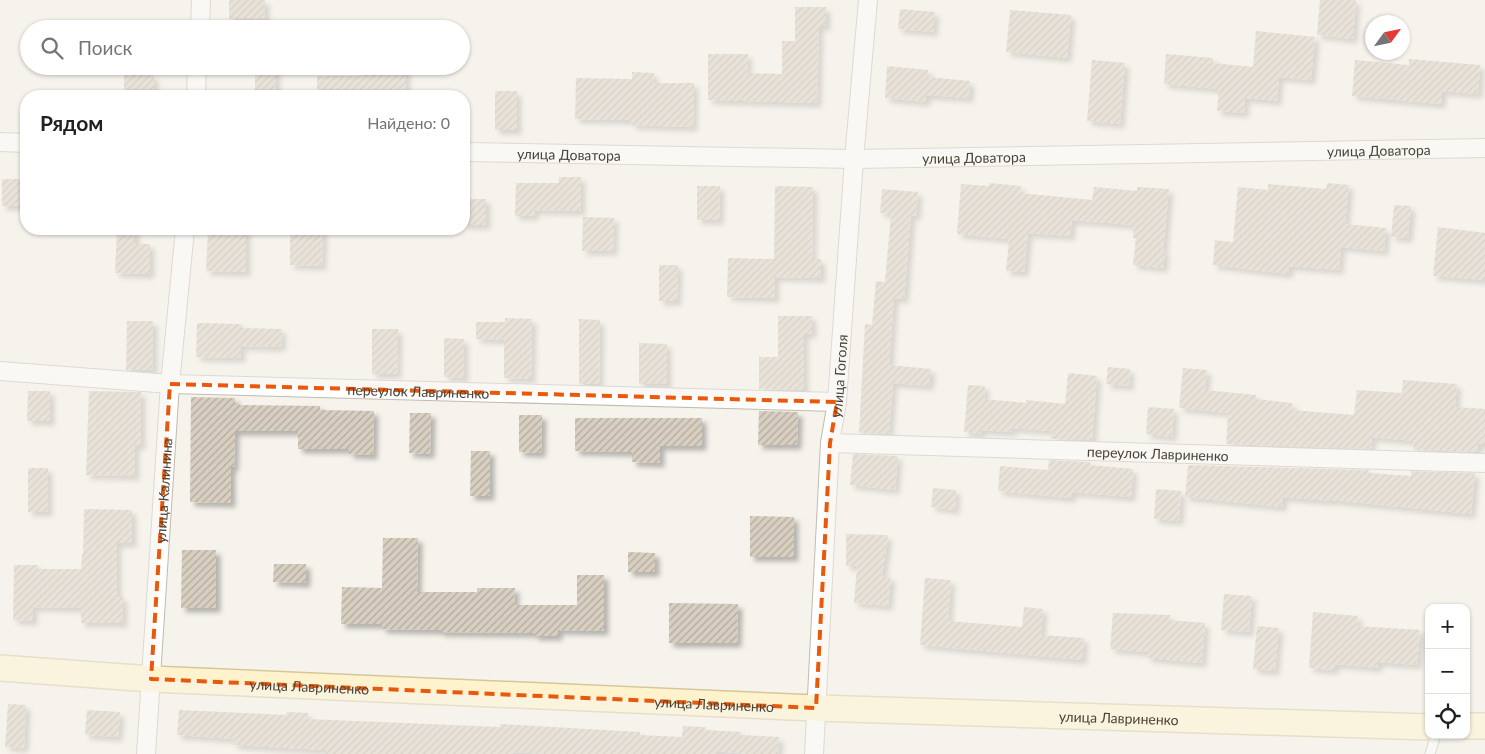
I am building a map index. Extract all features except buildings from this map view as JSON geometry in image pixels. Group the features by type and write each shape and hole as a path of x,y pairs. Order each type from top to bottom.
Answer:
{"main road":[{"name":"улица Лавриненко","path":"0,668 151,679 816,708 1425,727"},
{"path":"1470,726 1485,726"}],"street":[{"path":"200,20 201,0"},
{"name":"улица Гоголя","path":"814,754 830,442 837,402 854,159 868,0"},
{"path":"196,90 197,75"},
{"path":"0,142 20,143"},
{"name":"улица Доватора","path":"470,152 854,159 1485,148"},
{"name":"улица Калинина","path":"146,754 170,384 184,235"},
{"name":"переулок Лавриненко","path":"0,371 170,384 837,402"},
{"name":"переулок Лавриненко","path":"830,442 1485,463"}],"lane":[{"path":"1430,754 1435,739"}],"highlighted area":[{"path":"170,384 837,402 830,443 816,708 151,679"}]}
